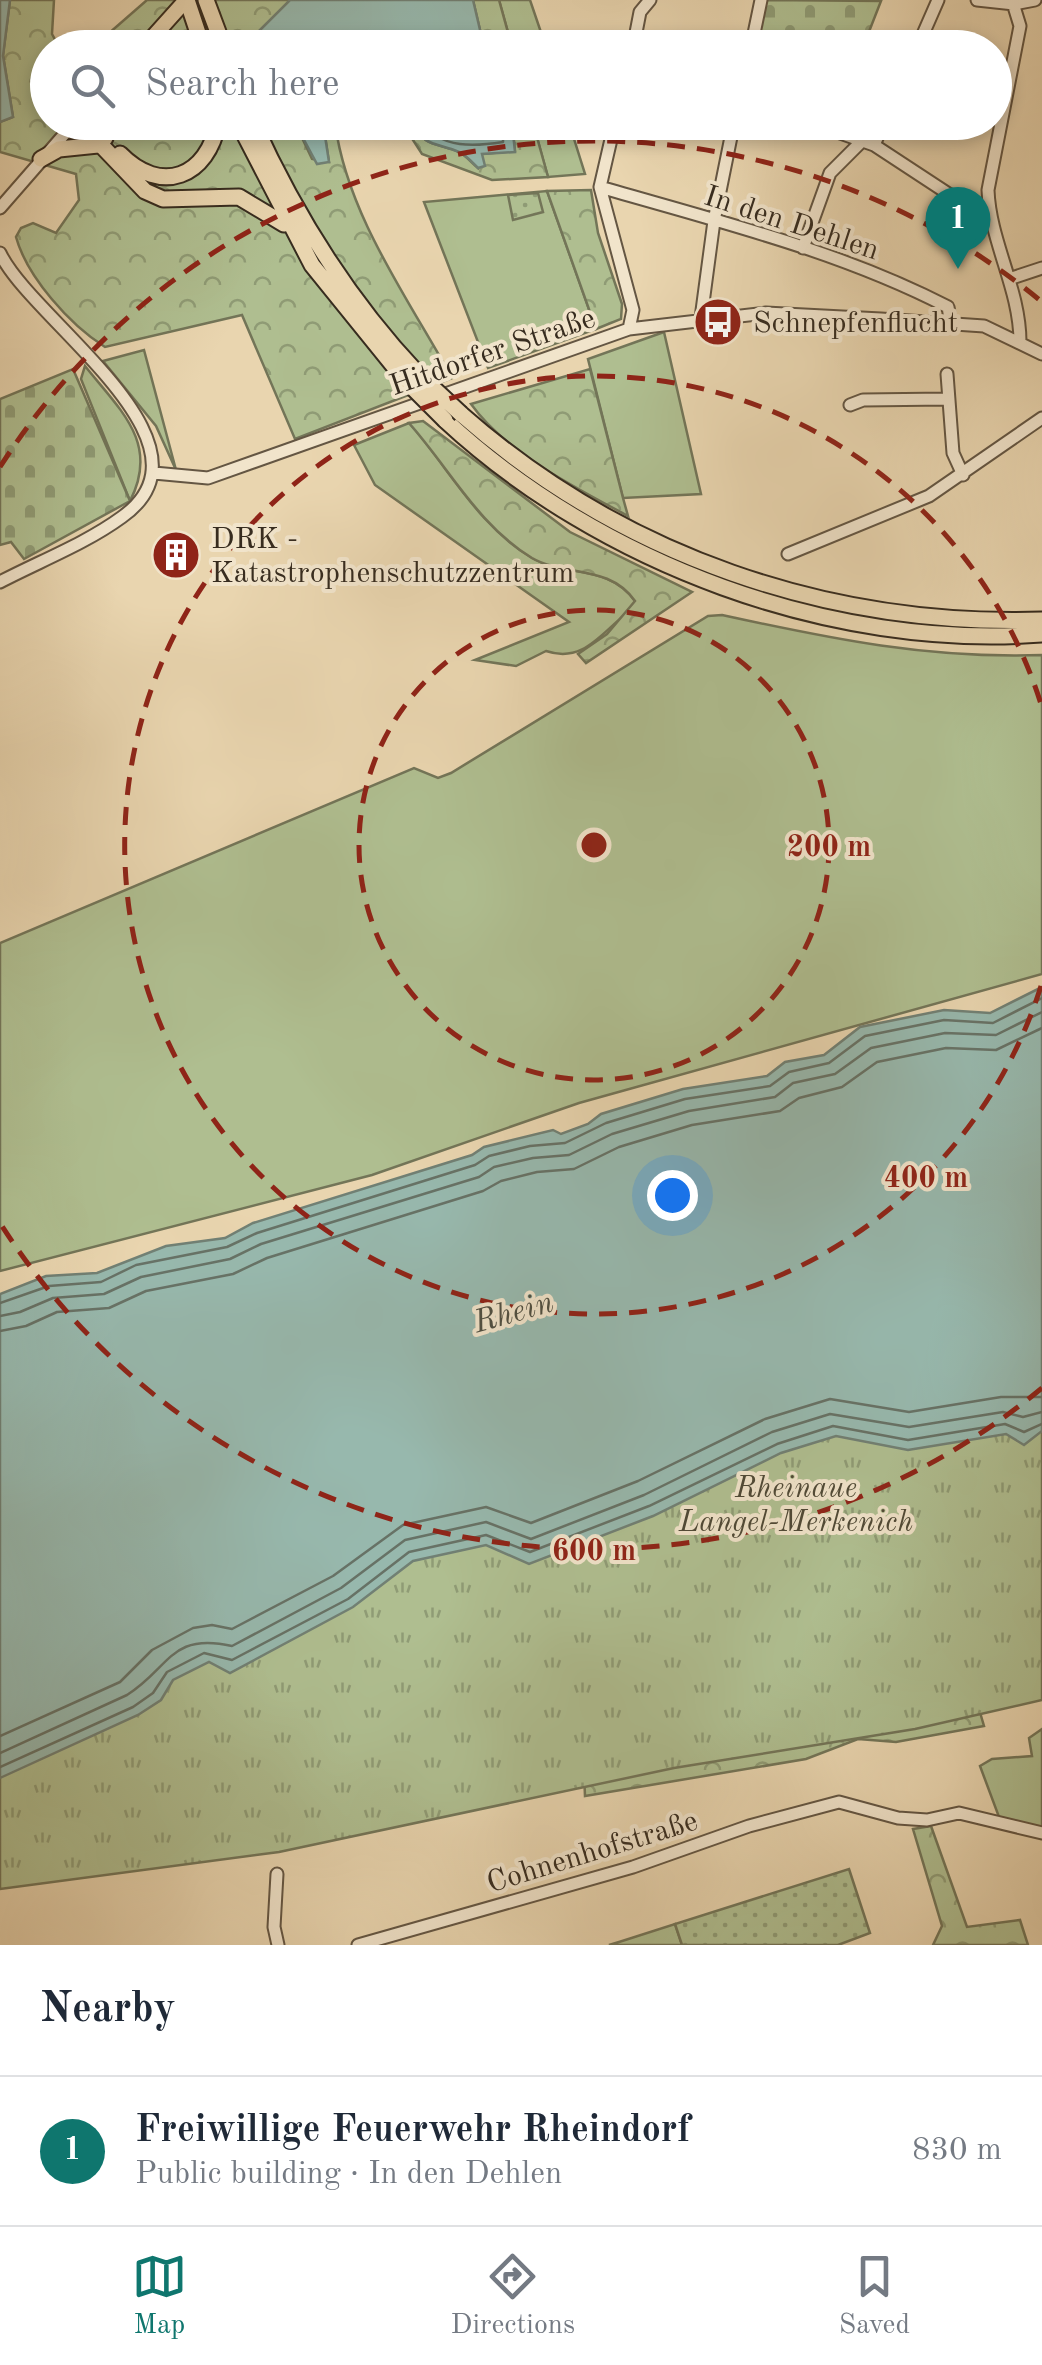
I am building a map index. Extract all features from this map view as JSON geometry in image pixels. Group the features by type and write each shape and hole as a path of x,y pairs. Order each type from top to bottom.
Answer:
{"highway":[{"path":"187,0 197,30"},
{"path":"206,0 217,30"},
{"path":"42,158 87,140"},
{"path":"105,140 145,191 164,198 239,197 291,230"},
{"path":"107,140 141,171 170,177 194,169 206,157 212,140"},
{"path":"247,140 291,230 336,298 502,467 596,527 728,588 805,611 882,626 972,634 1042,634"},
{"path":"260,140 280,182 326,258 412,377"},
{"path":"453,417 601,514 668,548 747,580 829,603 905,616 1042,620"}],"main road":[{"path":"159,30 187,0"}],"street":[{"path":"636,30 640,12 650,0"},
{"path":"755,30 761,0"},
{"path":"925,30 938,0"},
{"path":"977,0 1035,0"},
{"path":"1012,67 1020,26 1013,2"},
{"path":"0,208 61,140"},
{"path":"611,140 600,188 633,310 629,329"},
{"path":"701,318 714,220 730,140"},
{"path":"862,140 970,208 988,212"},
{"path":"998,140 988,212 1020,316 1020,342"},
{"path":"803,248 830,173 868,142"},
{"name":"In den Dehlen","path":"600,188 803,248 948,306 951,324"},
{"path":"0,253 18,282 138,418 155,456 154,473 126,516 0,582"},
{"path":"1009,278 1042,268"},
{"name":"Hitdorfer Straße","path":"154,473 208,478 629,329 701,318 766,313 984,326 1042,354"},
{"path":"947,374 953,453 963,474"},
{"path":"850,404 863,400 946,399"},
{"path":"788,554 929,496 1042,418"},
{"name":"Cohnenhofstraße","path":"358,1945 636,1866 749,1826 839,1802 887,1816 927,1820 959,1814 1042,1833"},
{"path":"276,1874 274,1927 278,1945"}],"green space":[{"path":"10,0 54,0 52,30 30,30 30,140 303,140 312,159 329,162 326,140 338,140 366,223 452,378 295,439 242,315 105,347 52,299 30,268 16,237 21,228 33,223 56,233 79,200 76,174 0,152 0,122 13,117 3,55"},
{"path":"147,0 290,0 264,30 113,30"},
{"path":"473,0 499,0 507,30 480,30"},
{"path":"499,0 530,0 540,30 507,30"},
{"path":"765,0 881,1 870,30 759,30"},
{"path":"413,140 426,140 459,152 478,168 482,154 515,151 514,140 538,140 548,177 492,180 422,154"},
{"path":"538,140 574,140 585,174 548,177"},
{"path":"591,190 598,233 622,304 621,319 596,329 547,191"},
{"path":"547,191 596,329 488,368 424,202"},
{"path":"538,193 543,212 513,220 508,195"},
{"path":"664,332 701,494 623,498 588,359"},
{"path":"144,350 176,470 156,426 103,361"},
{"path":"85,366 123,413 138,444 141,462 130,501 81,379"},
{"path":"73,369 130,501 24,559 11,542 0,545 0,399"},
{"path":"590,369 628,516 522,454 471,404"},
{"path":"423,421 570,532 692,592 586,663 578,654 607,634 635,601 613,581 545,564 513,545 480,513 409,423"},
{"path":"409,423 480,513 513,545 545,564 613,581 635,601 631,610 592,643 572,653 546,651 516,666 475,660 569,622 375,485 354,445"},
{"path":"722,615 920,650 1042,655 1042,974 579,1103 372,1175 0,1271 0,943 414,768 438,778 451,773 708,616"},
{"name":"Rheinaue Langel-Merkenich","path":"1042,1180 1042,1700 915,1729 674,1768 279,1852 0,1889 0,1483"},
{"path":"972,1685 984,1726 896,1742 858,1739 806,1759 585,1796 584,1773"},
{"path":"1042,1729 1042,1828 999,1817 980,1766 992,1759 1032,1756 1029,1738"},
{"path":"931,1826 967,1927 1020,1920 1028,1945 933,1945 942,1926 913,1829"},
{"path":"849,1869 870,1933 838,1945 682,1945 675,1924"},
{"path":"675,1924 682,1945 609,1945 619,1942"}],"water":[{"path":"0,0 10,0 3,56 13,117 0,122"},
{"path":"290,0 473,0 480,30 260,30"},
{"path":"304,140 326,140 329,162 317,164"},
{"path":"426,140 514,140 515,152 482,154 485,166 478,168 462,153"},
{"name":"Rhein","path":"1042,987 1042,1431 1024,1445 1006,1434 908,1450 836,1436 781,1453 653,1516 529,1564 486,1545 413,1561 353,1607 230,1673 209,1662 173,1680 161,1700 138,1715 0,1778 0,1294 46,1276 97,1273 166,1246 225,1238 253,1223 472,1155 484,1147 553,1130 561,1134 588,1124 601,1114 683,1089 767,1076 785,1062 824,1055 860,1027 944,1010 990,1013"}],"place":[{"name":"Freiwillige Feuerwehr Rheindorf","path":"958,269"},
{"name":"Schnepfenflucht","path":"718,322"},
{"name":"DRK - Katastrophenschutzzentrum","path":"176,555"}]}
